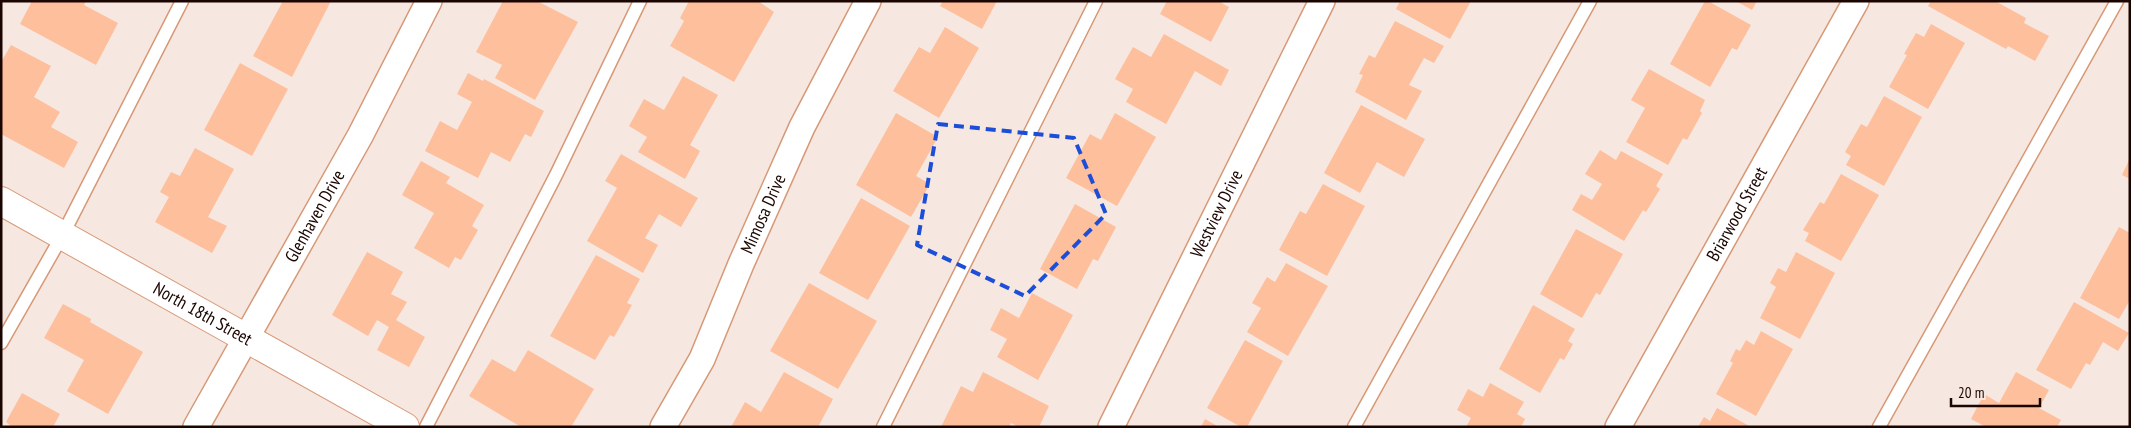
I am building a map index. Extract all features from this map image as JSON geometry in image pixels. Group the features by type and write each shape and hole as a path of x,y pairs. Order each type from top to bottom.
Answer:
{"street":[{"name":"Glenhaven Drive","path":"196,427 360,136 429,1"},
{"name":"Mimosa Drive","path":"663,427 702,359 741,264 802,127 868,1"},
{"name":"Westview Drive","path":"1111,427 1322,1"},
{"name":"Briarwood Street","path":"1618,427 1856,1"},
{"name":"North 18th Street","path":"1,201 405,427"}],"lane":[{"path":"1,343 62,236 182,1"},
{"path":"426,427 556,175 640,1"},
{"path":"882,427 1096,1"},
{"path":"1354,427 1590,1"},
{"path":"1879,427 2117,1"}],"highlighted area":[{"path":"938,124 1074,138 1106,214 1025,296 917,245"}],"building":[{"path":"32,1 86,1 84,5 118,23 96,65 20,24"},
{"path":"283,1 331,1 292,77 253,56"},
{"path":"503,1 537,1 578,22 535,100 495,78 502,65 476,52"},
{"path":"689,1 758,1 774,12 734,82 670,46 684,21 680,18"},
{"path":"943,1 997,1 982,29 940,6"},
{"path":"1167,1 1218,1 1229,7 1211,42 1160,14"},
{"path":"1400,1 1471,1 1450,39 1396,9"},
{"path":"1705,1 1751,25 1737,50 1732,48 1710,87 1670,64"},
{"path":"1736,1 1757,1 1752,10"},
{"path":"1931,1 1995,1 2026,18 2024,23 2049,36 2035,61 2008,46 2006,49 1928,6"},
{"path":"1395,21 1444,46 1434,63 1424,58 1409,85 1422,91 1406,120 1355,92 1363,75 1359,74 1369,55 1375,58"},
{"path":"1931,24 1965,43 1928,109 1889,87 1907,55 1904,54 1916,33 1924,37"},
{"path":"945,27 979,48 939,118 893,91 919,47 930,53"},
{"path":"1164,34 1229,70 1221,86 1195,71 1166,124 1126,102 1133,89 1115,79 1133,47 1151,57"},
{"path":"11,45 51,66 34,97 60,112 51,127 78,142 64,168 1,134 1,62"},
{"path":"240,63 288,89 252,156 204,130"},
{"path":"1649,69 1705,100 1700,111 1702,113 1687,140 1683,138 1668,165 1626,142 1645,108 1631,100"},
{"path":"468,73 483,81 484,79 544,111 531,137 525,134 510,162 491,152 478,178 425,151 440,121 457,130 472,102 457,94"},
{"path":"683,76 718,95 690,145 700,151 685,179 638,152 647,137 629,126 644,99 664,110"},
{"path":"1884,96 1922,117 1884,186 1846,165 1851,156 1845,152 1861,124 1867,127"},
{"path":"1361,105 1425,139 1404,177 1377,162 1360,193 1324,173"},
{"path":"896,113 938,137 916,176 930,184 911,217 856,185"},
{"path":"1115,113 1156,137 1117,206 1066,178 1090,134 1101,140"},
{"path":"195,148 234,169 208,217 227,226 212,253 155,222 169,197 160,192 171,172 180,176"},
{"path":"1600,150 1616,160 1621,151 1663,174 1656,186 1660,189 1646,212 1643,210 1624,241 1572,210 1581,194 1592,200 1602,184 1585,174"},
{"path":"621,154 698,198 681,227 659,214 645,238 658,245 643,273 587,241 617,188 605,181"},
{"path":"2130,158 2130,179 2122,175"},
{"path":"421,161 450,177 446,183 484,205 472,226 478,230 461,260 455,257 449,268 414,248 434,213 402,195"},
{"path":"1841,174 1879,195 1841,261 1805,241 1809,233 1803,230 1820,202 1824,204"},
{"path":"1323,184 1365,206 1327,276 1279,250 1300,211 1306,214"},
{"path":"861,198 910,226 868,300 819,273"},
{"path":"1075,204 1116,227 1098,261 1093,259 1077,289 1040,269"},
{"path":"2119,227 2130,233 2130,300 2119,319 2080,298"},
{"path":"1576,229 1623,254 1600,295 1596,293 1582,318 1540,294"},
{"path":"367,252 403,272 391,294 407,302 396,320 425,337 409,367 377,350 389,327 377,320 368,336 332,315"},
{"path":"1796,252 1835,273 1800,339 1760,318 1776,287 1770,283 1778,268 1786,272"},
{"path":"596,255 640,279 627,303 632,305 614,337 610,335 595,360 550,336"},
{"path":"1286,263 1328,286 1288,356 1247,332 1261,308 1252,303 1267,277 1275,282"},
{"path":"809,283 877,321 838,389 770,351"},
{"path":"1032,293 1073,315 1038,380 997,357 1007,339 990,330 1001,308 1019,318"},
{"path":"2074,302 2129,333 2118,351 2103,342 2090,365 2086,363 2071,389 2036,370"},
{"path":"63,304 91,319 90,322 143,352 108,414 67,391 84,360 44,338"},
{"path":"1533,305 1575,329 1568,341 1573,344 1564,360 1560,358 1540,393 1499,369"},
{"path":"1761,331 1793,349 1756,416 1716,394 1733,363 1730,361 1736,349 1740,351 1746,340 1754,345"},
{"path":"1245,340 1283,361 1247,427 1241,427 1207,408"},
{"path":"528,350 594,389 571,427 521,427 469,396 492,359 515,372"},
{"path":"784,372 833,399 818,427 731,427 745,402 761,412"},
{"path":"983,372 1049,406 1039,427 1019,427 1011,423 1009,427 941,427 961,386 973,392"},
{"path":"2016,372 2049,390 2039,408 2061,420 2057,427 1986,427 1971,419 1984,394 1999,403"},
{"path":"1490,383 1524,402 1517,414 1525,419 1521,427 1466,427 1471,418 1457,410 1468,389 1483,397"},
{"path":"22,393 60,414 53,427 12,427 6,422"},
{"path":"1717,408 1751,427 1698,427 1704,417 1710,421"},
{"path":"1205,419 1219,427 1201,427"}]}
